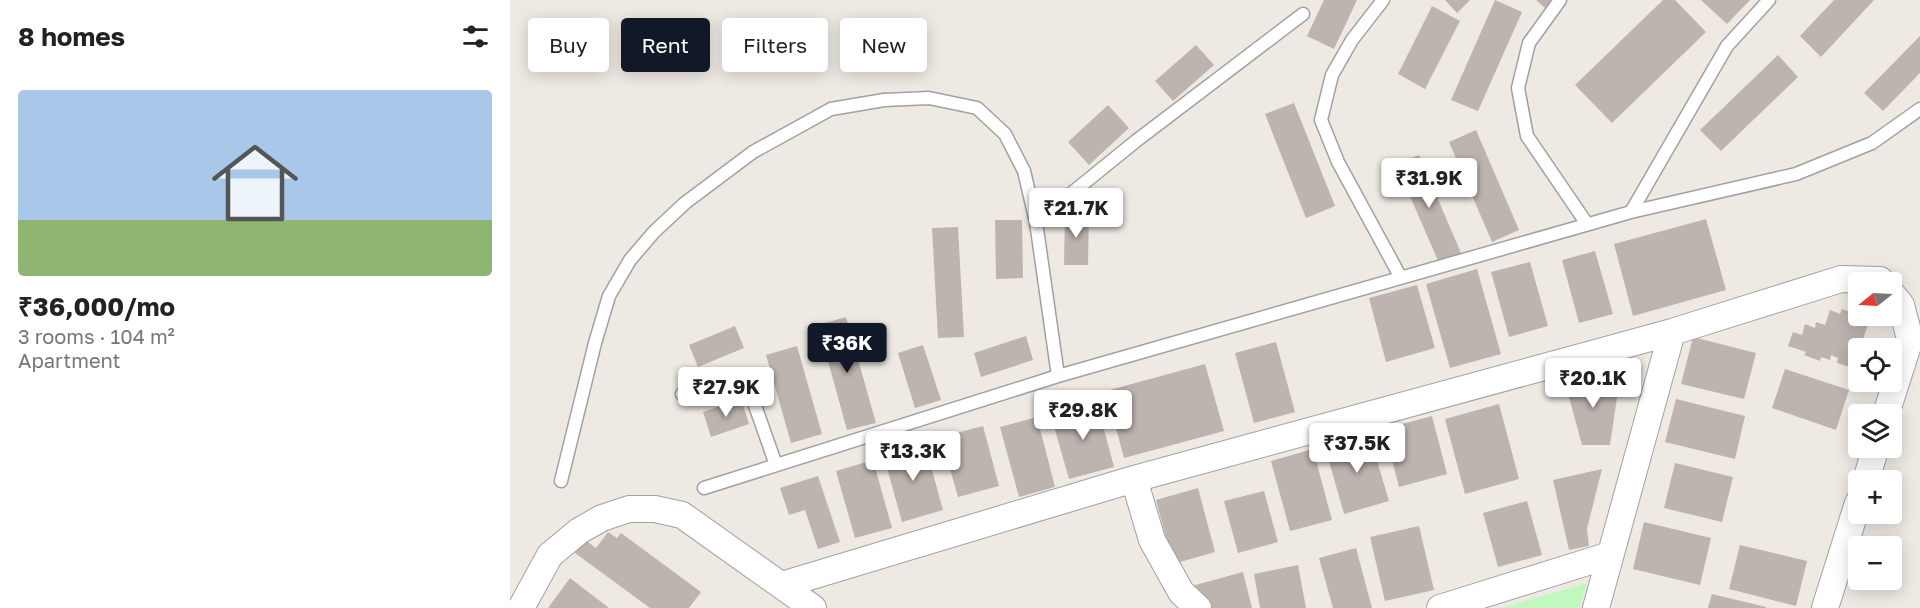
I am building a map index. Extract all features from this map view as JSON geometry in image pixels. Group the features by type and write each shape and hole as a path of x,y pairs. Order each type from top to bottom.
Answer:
{"street":[{"path":"782,585 1134,479 1672,332 1841,279 1848,279"},
{"path":"1889,404 1910,339 1902,309"},
{"path":"1596,608 1672,332"},
{"path":"1134,479 1152,540 1181,592 1198,608"},
{"path":"521,608 550,555 579,531 602,518 628,509 655,509 682,515 813,608"},
{"path":"1825,608 1851,524"},
{"path":"1440,608 1610,555"}],"lane":[{"path":"1383,0 1352,40 1332,75 1321,120 1338,162 1401,278"},
{"path":"1560,0 1529,43 1518,88 1527,136 1587,225"},
{"path":"1631,212 1726,46 1769,0"},
{"path":"1036,222 1136,141 1303,14"},
{"path":"561,481 609,296 630,260 654,232 686,203 753,152 831,110 884,100 929,98 977,108 1005,134 1024,171 1036,222 1058,376"},
{"path":"704,488 1058,376 1631,212 1796,174 1872,143 1920,109"},
{"path":"682,394 745,377 776,465"}],"green space":[{"path":"1587,583 1579,608 1501,608"}],"building":[{"path":"1324,0 1357,0 1334,49 1307,36"},
{"path":"1445,0 1470,0 1457,13"},
{"path":"1495,0 1522,12 1478,111 1451,100"},
{"path":"1536,0 1552,0 1545,8"},
{"path":"1663,0 1675,0 1706,32 1612,123 1575,85"},
{"path":"1701,0 1750,0 1727,24"},
{"path":"1834,0 1874,0 1821,57 1800,36"},
{"path":"1432,6 1460,21 1425,89 1398,74"},
{"path":"1920,36 1920,73 1883,111 1864,93"},
{"path":"1196,45 1214,65 1173,101 1155,81"},
{"path":"1778,55 1798,77 1721,151 1700,130"},
{"path":"1294,103 1335,206 1306,218 1265,114"},
{"path":"1108,105 1129,128 1089,165 1068,142"},
{"path":"1476,130 1519,230 1492,242 1449,142"},
{"path":"1419,155 1461,253 1439,263 1396,164"},
{"path":"1065,213 1089,213 1088,265 1064,265"},
{"path":"1706,219 1726,290 1633,316 1614,244"},
{"path":"995,220 1022,220 1023,278 996,279"},
{"path":"958,227 964,337 938,338 932,228"},
{"path":"1595,251 1613,314 1579,323 1562,260"},
{"path":"1530,262 1548,326 1509,337 1491,272"},
{"path":"1477,269 1501,354 1450,368 1426,284"},
{"path":"1417,285 1435,348 1386,362 1369,298"},
{"path":"1842,309 1848,311 1848,326 1868,326 1863,338 1848,338 1848,366 1837,363 1838,358 1831,355 1830,360 1821,357 1820,361 1804,355 1806,352 1788,346 1793,332 1802,335 1805,324 1815,328 1816,322 1825,325 1830,310 1840,314"},
{"path":"846,317 876,423 847,430 818,325"},
{"path":"735,326 744,348 698,367 689,345"},
{"path":"1026,336 1033,360 981,377 974,353"},
{"path":"1693,337 1756,353 1744,399 1681,384"},
{"path":"1276,342 1295,412 1254,423 1235,353"},
{"path":"923,345 941,400 915,408 898,353"},
{"path":"797,346 822,434 791,443 766,355"},
{"path":"1205,364 1224,431 1124,458 1106,391"},
{"path":"1785,369 1848,390 1836,430 1772,408"},
{"path":"1563,375 1619,384 1610,445 1582,445"},
{"path":"741,399 749,424 711,437 703,412"},
{"path":"1676,399 1745,416 1735,459 1665,442"},
{"path":"1097,403 1114,467 1069,479 1051,416"},
{"path":"1499,404 1519,479 1465,494 1445,419"},
{"path":"1432,416 1447,474 1399,487 1384,429"},
{"path":"1037,417 1055,487 1019,497 1000,427"},
{"path":"983,426 999,486 958,497 941,437"},
{"path":"1369,434 1389,501 1344,514 1325,447"},
{"path":"924,441 943,510 902,522 883,453"},
{"path":"1313,449 1332,520 1290,531 1271,461"},
{"path":"873,460 892,528 855,538 836,471"},
{"path":"1675,463 1733,477 1722,522 1664,508"},
{"path":"1602,469 1587,529 1589,546 1569,550 1553,480"},
{"path":"818,476 840,542 818,549 805,510 789,515 780,488"},
{"path":"1198,488 1215,552 1173,564 1156,500"},
{"path":"1264,491 1278,542 1238,553 1224,501"},
{"path":"1527,501 1542,555 1498,567 1483,513"},
{"path":"1644,522 1711,538 1700,585 1633,569"},
{"path":"1419,526 1434,590 1385,601 1370,537"},
{"path":"608,532 617,538 621,533 701,592 689,608 650,608 575,553 585,540 596,548"},
{"path":"1740,545 1807,561 1796,606 1729,589"},
{"path":"1356,548 1372,608 1333,608 1319,558"},
{"path":"1298,565 1306,608 1260,608 1254,574"},
{"path":"1243,572 1252,608 1203,608 1192,586"},
{"path":"570,578 609,608 548,608"},
{"path":"1712,594 1766,607 1766,608 1708,608"}]}
